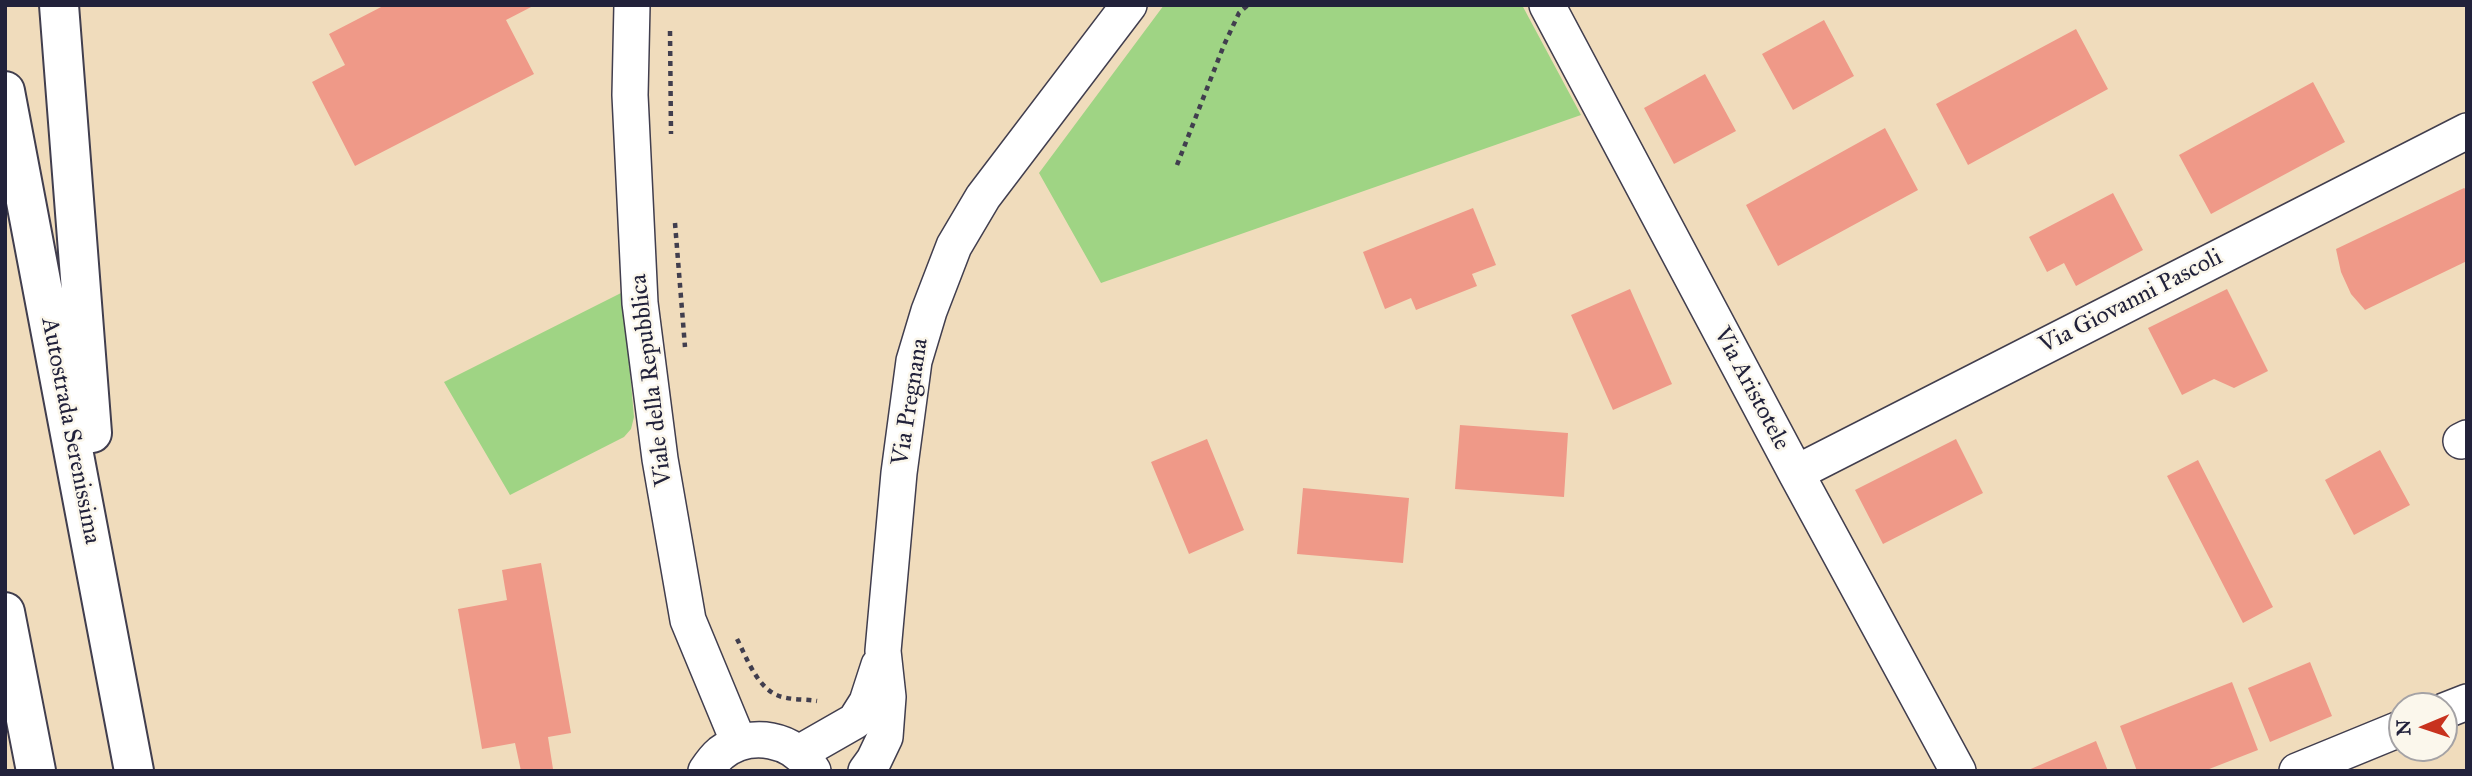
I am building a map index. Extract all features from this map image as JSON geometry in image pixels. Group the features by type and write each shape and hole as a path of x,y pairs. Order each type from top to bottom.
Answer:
{"highway":[{"path":"59,5 107,627"},
{"name":"Autostrada Serenissima","path":"5,91 134,771"},
{"path":"5,612 36,771"}],"street":[{"name":"Viale della Repubblica","path":"632,5 630,95 640,303 660,459 688,620 739,743"},
{"name":"Via Pregnana","path":"866,771 885,737 888,697 883,651 901,461 914,361 929,311 954,246 983,197 1129,5"},
{"name":"Via Aristotele","path":"1547,5 1958,771"},
{"name":"Via Giovanni Pascoli","path":"1796,473 2467,131"},
{"name":"Via Pregnana","path":"855,722 867,702 883,651"},
{"path":"706,771 720,754 739,743 759,739 780,742 806,762 855,722"},
{"path":"2297,771 2388,734"}],"path":[{"path":"1177,165 1229,34 1239,13 1248,5"},
{"path":"670,30 671,141"},
{"path":"674,210 685,348"},
{"path":"732,629 760,681 768,690 780,696 833,704 855,722"}],"green space":[{"path":"1164,5 1522,5 1581,115 1101,283 1039,173"},
{"path":"623,292 634,417 631,429 624,437 510,495 444,382"}],"building":[{"path":"385,5 535,5 506,20 534,74 355,166 312,82 345,65 329,34"},
{"path":"1824,20 1854,76 1793,110 1762,54"},
{"path":"2076,29 2108,89 1968,165 1936,104"},
{"path":"1705,74 1736,131 1674,164 1644,108"},
{"path":"2313,82 2345,142 2211,214 2179,155"},
{"path":"1885,128 1918,190 1778,266 1746,205"},
{"path":"2464,188 2467,190 2467,261 2365,310 2351,294 2341,272 2336,249"},
{"path":"2113,193 2143,250 2076,286 2064,263 2047,272 2029,237"},
{"path":"1473,208 1496,265 1472,274 1477,286 1416,310 1411,298 1385,309 1363,252"},
{"path":"1630,289 1672,384 1613,410 1571,315"},
{"path":"2227,289 2268,371 2234,388 2214,379 2182,395 2148,328"},
{"path":"1460,425 1568,433 1564,497 1455,489"},
{"path":"1207,439 1244,530 1189,554 1151,462"},
{"path":"1956,439 1983,493 1883,544 1855,490"},
{"path":"2380,450 2410,505 2354,535 2325,480"},
{"path":"2198,460 2273,607 2243,623 2167,476"},
{"path":"1303,488 1409,498 1403,563 1297,554"},
{"path":"541,563 571,733 548,737 553,769 521,771 515,743 482,749 458,609 507,600 502,570"},
{"path":"2310,662 2332,716 2270,742 2248,688"},
{"path":"2232,682 2258,750 2204,771 2137,771 2120,726"},
{"path":"2096,741 2108,771 2026,771"}]}
